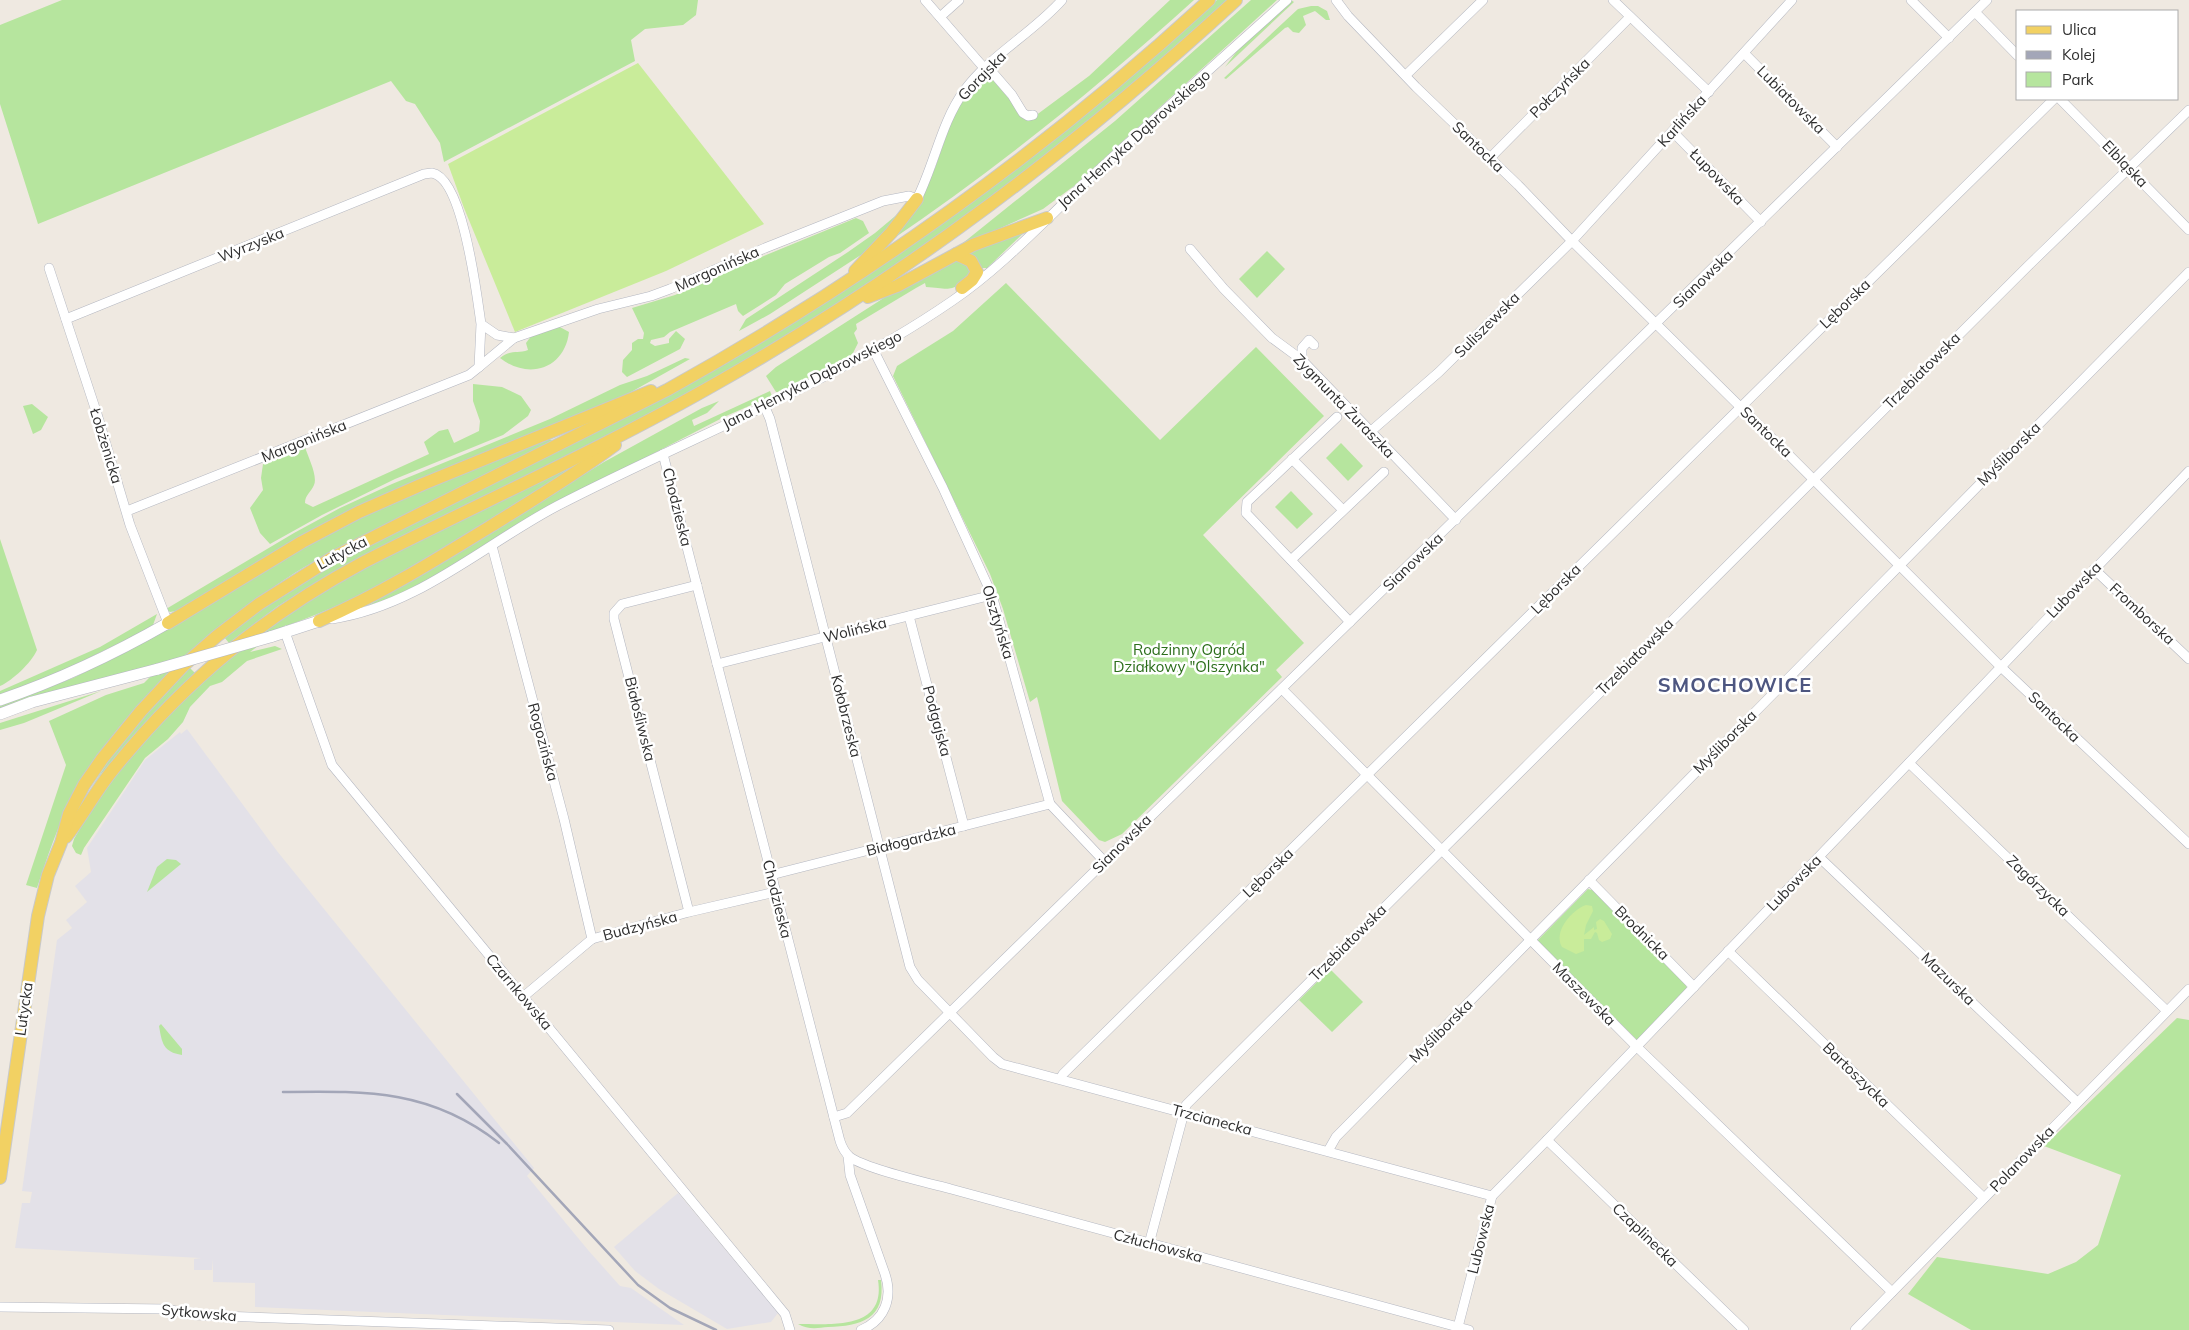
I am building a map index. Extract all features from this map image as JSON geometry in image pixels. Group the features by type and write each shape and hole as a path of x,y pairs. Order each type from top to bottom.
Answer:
{"main road":[{"path":"0,700 62,677 119,650 168,623 302,542 359,512 711,366 837,289 934,223 1029,153 1136,66 1208,0"},
{"path":"0,714 39,701 270,637 319,621 374,596 416,573 596,460 641,425 742,369 847,305 944,240 1060,153 1141,86 1236,0"},
{"path":"837,289 891,233 917,199"},
{"path":"847,305 897,286 973,245 1047,218"},
{"path":"956,254 971,261 977,272 972,280 962,288"},
{"name":"Lutycka","path":"0,1178 37,923 48,875 61,843 69,814 81,791 126,728 184,665 217,636 258,604 306,573 347,550 584,433 711,366"},
{"name":"Lutycka","path":"61,843 108,775 155,722 213,664 271,618 323,584 364,562 641,425"}],"street":[{"path":"925,0 1012,95 1023,113 1028,116 1033,115"},
{"path":"940,17 959,0"},
{"name":"Gorajska","path":"917,199 954,105 965,89 988,71 1062,0"},
{"name":"Jana Henryka Dąbrowskiego","path":"319,621 363,612 395,601 438,580 554,508 874,351 953,300 992,269 1287,0"},
{"name":"Santocka","path":"1328,0 1348,16 1489,159 1518,185 1572,242 1814,479 2000,667 2189,844"},
{"name":"Santocka","path":"1336,0 1348,16"},
{"path":"1406,75 1483,0"},
{"path":"1613,0 1709,92"},
{"path":"1911,0 1949,38"},
{"name":"Sianowska","path":"834,1117 848,1113 952,1013 1104,861 1988,0"},
{"name":"Karlińska","path":"1572,242 1744,53 1788,1"},
{"path":"1975,12 2016,54"},
{"name":"Połczyńska","path":"1489,159 1630,17"},
{"name":"Lubiatowska","path":"1744,53 1837,147"},
{"name":"Lęborska","path":"1060,1079 2053,100"},
{"name":"Elbląska","path":"2061,100 2189,230"},
{"name":"Trzebiatowska","path":"1149,1244 1186,1104 1814,479 2189,110"},
{"name":"Łupowska","path":"1673,132 1761,222"},
{"name":"Wyrzyska","path":"66,319 424,174 436,173 444,180 460,213 474,278 481,324"},
{"name":"Margonińska","path":"126,512 470,375 514,338 598,309 664,292 765,248 882,201 909,196 917,199"},
{"name":"Suliszewska","path":"1370,432 1439,372 1572,242"},
{"name":"Zygmunta Żuraszka","path":"1190,249 1224,289 1272,338 1302,360 1456,520"},
{"name":"Łobżenicka","path":"49,268 126,512 168,623"},
{"name":"Myśliborska","path":"1328,1151 1336,1137 2189,272"},
{"path":"481,324 497,336 514,338"},
{"path":"479,366 481,324"},
{"path":"1302,360 1302,348 1309,340 1314,345"},
{"name":"Olsztyńska","path":"874,351 943,488 992,595 1050,804 1104,861"},
{"name":"Kołobrzeska","path":"764,405 770,419 878,848 912,973 952,1013"},
{"path":"1337,417 1247,502 1245,508 1246,513 1350,622"},
{"name":"Chodzieska","path":"663,454 840,1141 848,1156 850,1175 885,1274 888,1288 887,1302 883,1313 874,1323 862,1330"},
{"path":"1292,459 1343,510"},
{"name":"Lubowska","path":"1458,1327 1492,1196 2189,471"},
{"path":"1291,560 1384,472"},
{"name":"Rogozińska","path":"492,546 564,819 592,939"},
{"name":"Fromborska","path":"2094,569 2189,658"},
{"name":"Białośliwska","path":"690,912 614,613 622,604 697,585"},
{"name":"Wolińska","path":"717,664 992,595"},
{"name":"Podgajska","path":"909,616 964,826"},
{"name":"Czarnkowska","path":"285,632 332,765 785,1314 790,1330"},
{"name":"Maszewska","path":"1282,688 1530,941 1637,1047 1892,1292"},
{"name":"Zagórzycka","path":"1909,762 2167,1010"},
{"name":"Białogardzka","path":"771,875 1050,804"},
{"name":"Mazurska","path":"1819,857 2077,1102"},
{"name":"Brodnicka","path":"1589,880 1694,987"},
{"name":"Budzyńska","path":"523,997 592,939 690,912 775,892"},
{"name":"Bartoszycka","path":"1728,951 1984,1198"},
{"name":"Polanowska","path":"1855,1330 2189,989"},
{"name":"Trzcianecka","path":"952,1013 993,1057 1002,1064 1492,1196"},
{"name":"Czaplinecka","path":"1547,1140 1744,1330"},
{"name":"Człuchowska","path":"848,1156 874,1167 1149,1244 1470,1330"},
{"name":"Sytkowska","path":"0,1307 167,1309 194,1315 608,1330"}],"shaded area":[{"path":"187,729 277,851 534,1168 527,1176 588,1250 620,1286 631,1288 684,1325 255,1307 255,1283 213,1282 213,1259 212,1270 194,1270 194,1259 201,1258 15,1248 22,1203 30,1203 32,1192 22,1191 57,940 72,928 66,920 87,902 75,886 91,872 87,848 145,760 180,732 181,734"},
{"path":"678,1193 778,1313 771,1322 727,1329 659,1289 635,1271 614,1247"}],"green space":[{"path":"62,0 698,0 696,15 683,25 645,29 631,40 635,61 444,162 440,143 415,104 406,101 391,81 38,224 0,104 0,25"},
{"path":"1170,0 1194,0 1045,127 928,215 887,243 920,202 935,168 950,125 962,101 987,73 1023,115 1035,116 1089,76"},
{"path":"1217,0 1228,0 1083,127 922,249 776,343 647,416 329,575 278,606 229,643 224,637 247,619 336,562 671,394 861,279 966,207 1049,143 1173,40"},
{"path":"1251,0 1277,0 1074,186 1043,209 958,247 1115,121"},
{"path":"1291,0 1294,2 1225,67 1240,47"},
{"path":"1318,6 1327,11 1330,20 1326,20 1315,11 1303,16 1306,25 1299,33 1293,32 1288,27 1285,28 1226,79 1224,78 1298,9"},
{"path":"638,63 764,224 666,271 515,332 448,164"},
{"path":"900,212 904,212 867,251 770,314 739,331 746,319 848,252"},
{"path":"856,218 863,221 869,233 840,253 829,257 785,284 776,295 743,316 738,311 736,304 670,332 664,337 651,340 650,343 655,346 669,343 669,339 676,331 685,339 680,349 627,377 622,372 623,360 632,350 632,343 638,339 643,339 644,333 632,308 675,295"},
{"path":"1033,224 987,268 982,268 970,253"},
{"path":"1267,251 1285,269 1257,298 1239,279"},
{"path":"957,259 965,261 972,272 956,287 947,289 926,287 925,283 916,288 856,324 857,329 854,333 858,343 849,357 782,392 776,392 766,376 776,367 890,294"},
{"name":"Rodzinny Ogród Działkowy \"Olszynka\"","path":"1006,283 1160,440 1256,347 1324,416 1203,535 1304,643 1276,670 1282,677 1122,834 1105,842 1099,840 1062,801 1037,697 1030,702 1003,609 990,574 893,376 897,366 953,331"},
{"path":"558,326 569,332 566,344 561,354 544,367 522,369 500,358 507,354 528,350 526,343 532,335"},
{"path":"685,358 690,359 624,396 477,457 176,611 170,612 166,609 340,508 392,484 550,419 620,385 647,376"},
{"path":"473,384 502,387 521,396 531,410 528,416 503,435 395,479 322,515 270,544 260,533 250,508 263,490 261,478 263,464 305,447 314,472 315,481 305,503 313,507 429,454 424,442 439,431 448,429 454,443 479,431 480,421 473,401"},
{"path":"770,391 772,396 726,416 637,462 450,568 396,596 367,606 433,568 604,462 702,408 719,401 707,413 692,420 694,426"},
{"path":"32,404 48,417 41,430 33,434 23,406"},
{"path":"547,439 553,440 306,566 265,594 213,635 152,690 116,731 71,800 37,888 26,885 66,765 49,721 106,695 144,683 165,662 0,708 0,706 73,678 133,648 311,543 371,512"},
{"path":"1341,443 1363,466 1348,481 1326,458"},
{"path":"591,457 405,572 327,610 286,625 250,652 275,646 282,649 247,661 222,682 210,686 190,707 183,722 168,739 145,758 81,855 76,853 72,846 74,839 113,780 158,726 236,654 299,606 374,563"},
{"path":"1291,491 1313,514 1297,529 1275,507"},
{"path":"0,539 37,650 21,671 0,686"},
{"path":"157,614 153,625 138,634 62,671 0,695 0,691 100,647"},
{"path":"190,668 195,673 101,774 89,791 121,742"},
{"path":"101,691 24,723 0,730 0,723"},
{"path":"167,859 176,860 181,864 147,892 157,867"},
{"path":"1588,889 1596,891 1686,984 1687,989 1637,1040 1537,941"},
{"path":"1586,905 1592,906 1593,911 1586,925 1584,935 1594,927 1594,930 1597,929 1596,922 1600,919 1604,921 1612,934 1610,939 1602,942 1595,932 1591,939 1584,939 1584,951 1576,954 1562,947 1560,934 1570,916"},
{"path":"1330,969 1363,1002 1332,1032 1299,1000"},
{"path":"2177,1018 2189,1020 2189,1330 1971,1330 1908,1294 1937,1257 2048,1274 2076,1262 2098,1245 2121,1175 2044,1146"},
{"path":"161,1024 182,1049 182,1055 171,1052 164,1046 159,1026"},
{"path":"878,1280 881,1280 882,1293 875,1312 869,1318 851,1325 840,1326 813,1328 798,1324 841,1323 854,1321 865,1316 874,1308 878,1296"}],"railway":[{"path":"283,1092 370,1093 422,1103 448,1112 473,1125 499,1143"},
{"path":"457,1094 507,1144 638,1285 670,1308 716,1330"}],"district":[{"name":"SMOCHOWICE","path":"1735,685"}]}
